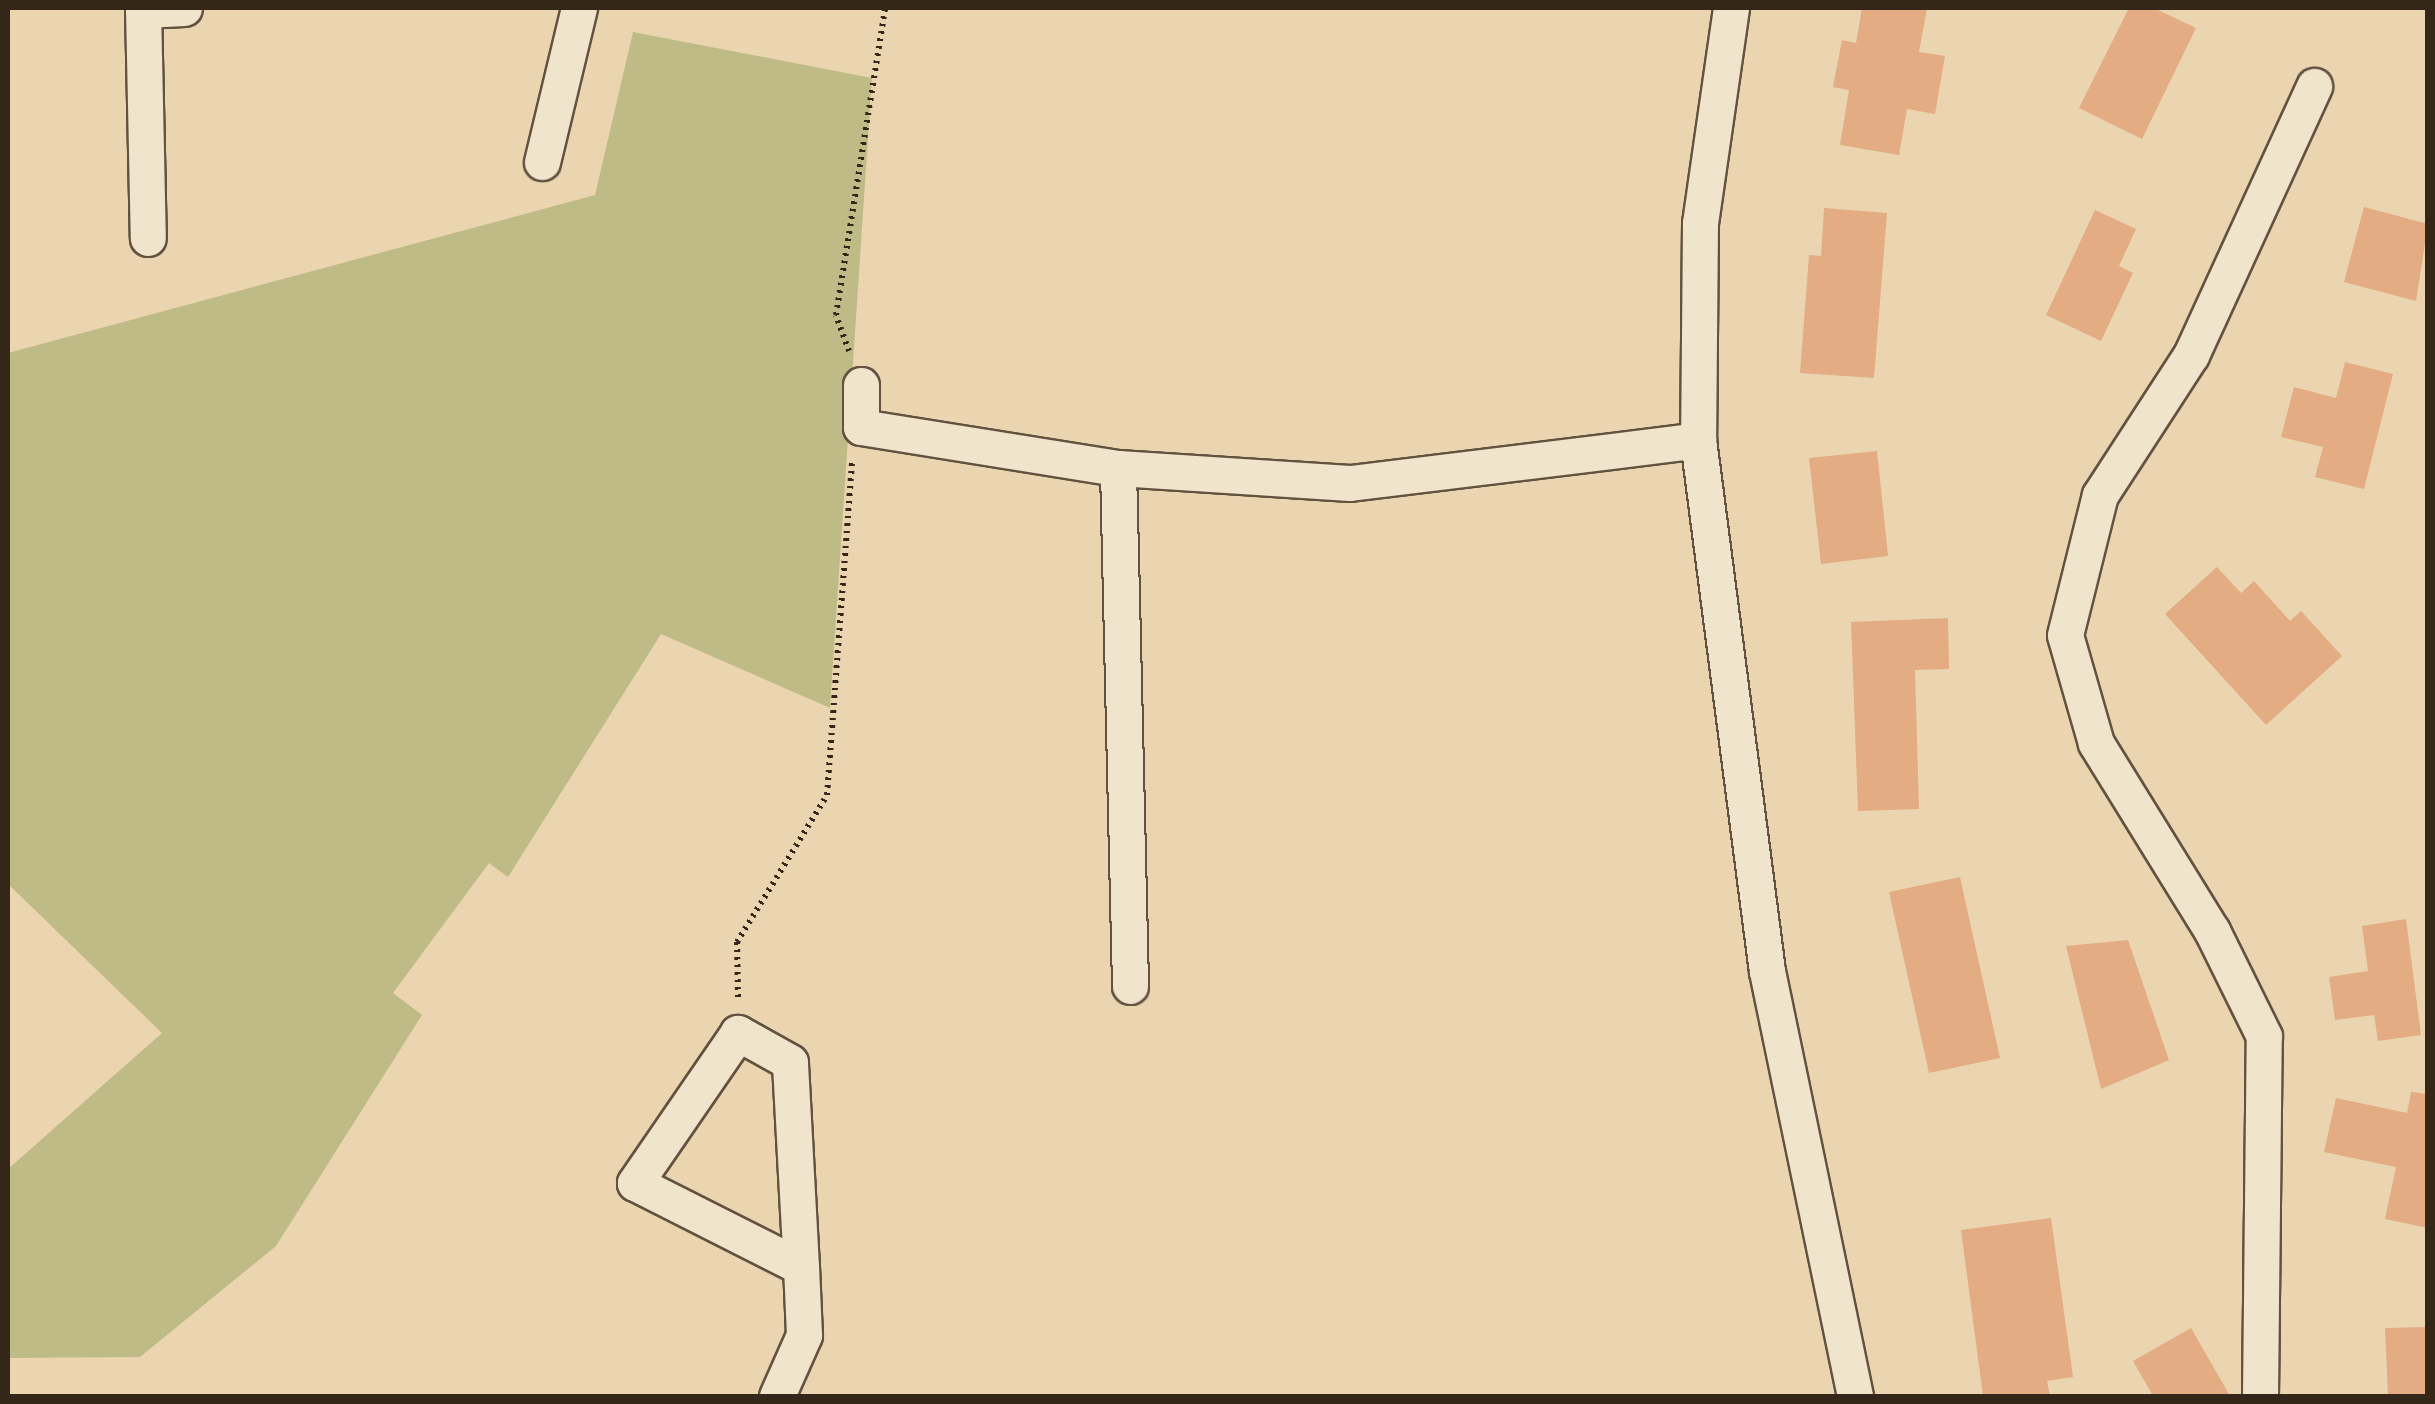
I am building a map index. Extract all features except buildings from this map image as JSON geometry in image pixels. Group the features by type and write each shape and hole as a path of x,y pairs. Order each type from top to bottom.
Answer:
{"street":[{"path":"148,238 143,9 184,8"},
{"path":"542,162 579,8"},
{"path":"1731,8 1700,223 1698,440 1766,971 1855,1396"},
{"path":"2260,1396 2264,1036 2212,931 2096,743 2065,635 2100,496 2191,355 2314,86"},
{"path":"862,385 862,426 1118,468 1350,483 1698,440"},
{"path":"1118,468 1130,986"},
{"path":"777,1396 804,1335 801,1267 790,1062 738,1033 635,1183 801,1267"}],"path":[{"path":"862,385 836,315 885,8"},
{"path":"738,1033 738,942 827,796 845,486 862,426"}],"shaded area":[{"path":"633,32 872,78 830,708 661,634 508,877 489,863 393,993 422,1015 276,1246 140,1357 8,1358 8,1169 162,1033 8,884 8,353 595,195"}]}
